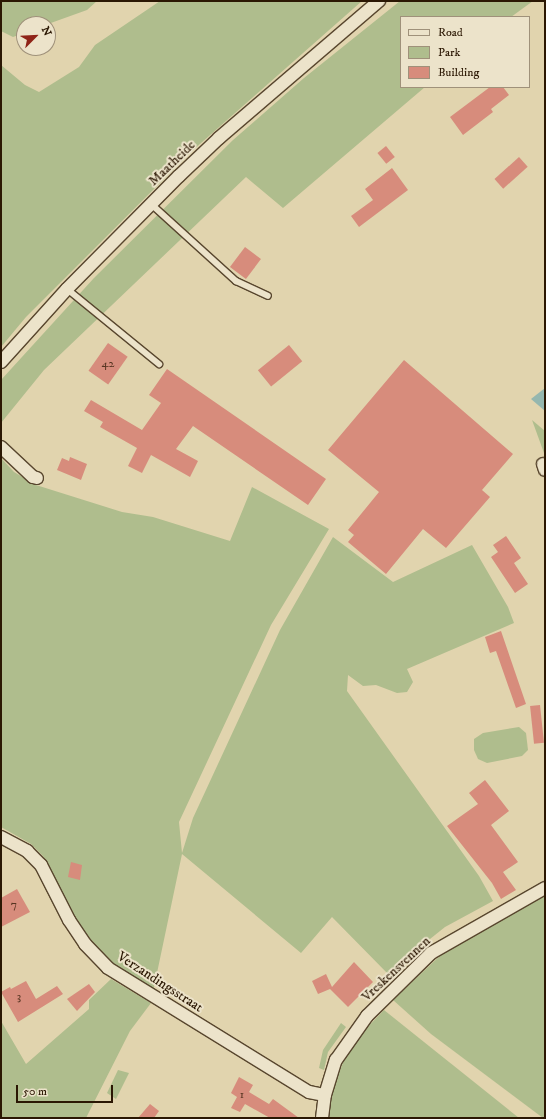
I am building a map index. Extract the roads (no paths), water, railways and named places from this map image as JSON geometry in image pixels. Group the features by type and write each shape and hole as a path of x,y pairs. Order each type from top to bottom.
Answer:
{"street":[{"name":"Maatheide","path":"1,362 67,289 150,204 219,138 379,1"},
{"path":"1,447 33,477 38,478"},
{"name":"Verzandingsstraat","path":"1,837 27,851 41,865 69,920 85,944 108,968 309,1092 325,1094"},
{"name":"Vreskensvennen","path":"322,1118 325,1094 330,1074 344,1045 367,1016 413,969 431,953 453,939 545,888"}],"lane":[{"path":"150,204 236,281 268,296"},
{"path":"67,289 159,364"}],"water":[{"path":"545,388 545,411 531,399"}]}
